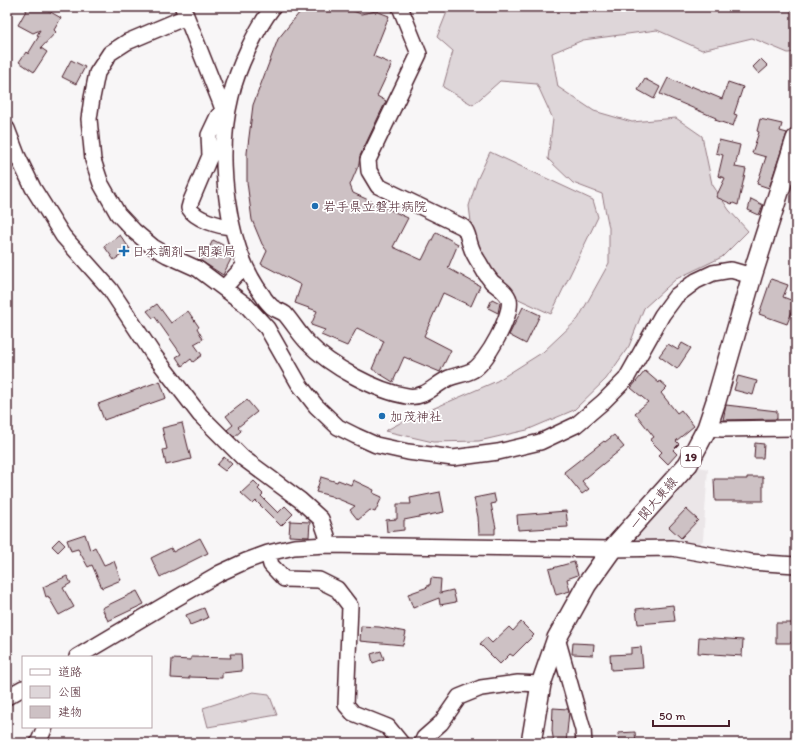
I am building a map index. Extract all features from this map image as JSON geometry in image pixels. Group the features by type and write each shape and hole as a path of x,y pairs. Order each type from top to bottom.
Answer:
{"main road":[{"name":"一関大東線","path":"531,743 540,684 557,638 587,584 612,549 688,464 707,428 752,276 796,139"}],"street":[{"path":"273,7 253,40 242,64 231,95 226,119 224,156 225,178 232,227 244,266 262,295 272,306 284,313 309,344 336,365 360,379 385,390 407,396 420,396 450,378 473,370 481,364 488,355 505,319 509,307 509,300 506,294 492,282 478,262 472,250 466,230 463,227 378,186 369,171 368,160 419,54 400,7"},
{"path":"226,119 184,12 127,42 110,53 97,73 89,119 93,160 101,184 118,214 134,231 153,247 198,269 246,305 267,328 298,384 316,406 338,427 376,445 408,452 453,458 498,452 540,442 576,424 604,402 626,379 662,315 676,296 696,281 714,273 731,270 752,276"},
{"path":"226,119 218,116 209,135 210,156 189,208 192,213 213,223 232,227"},
{"path":"7,129 17,155 33,188 63,236 110,289 154,354 200,415 243,458 300,500 321,519 327,536 326,545"},
{"path":"224,288 244,266"},
{"path":"707,428 796,428"},
{"path":"79,656 220,573 268,552 294,548 326,545 612,549 672,548 751,562 796,565"},
{"path":"268,552 270,565 284,579 319,580 337,589 350,606 346,705 353,713 388,727 401,743"},
{"path":"557,638 583,730 584,743"},
{"path":"422,743 424,738 441,723 459,698 481,688 518,683 540,684"},
{"path":"7,697 22,689"},
{"path":"38,743 45,728"}],"shaded area":[{"path":"695,466 708,469 703,540 698,546 638,542 634,532"}],"green space":[{"path":"449,7 796,7 796,52 788,53 752,38 702,50 657,30 583,40 552,53 558,87 594,111 632,122 676,118 702,136 712,184 729,210 748,231 722,257 676,279 644,308 629,346 606,379 574,410 527,430 479,441 433,442 385,431 402,422 497,381 543,352 578,319 609,263 609,228 602,194 573,183 548,159 553,119 537,84 500,81 473,105 443,87 453,51 437,37"},
{"path":"490,152 593,200 598,217 551,314 512,296 488,268 473,238 469,206 477,180"},
{"path":"253,692 269,694 277,715 208,727 203,708"}],"building":[{"path":"28,7 42,7 61,18 54,30 56,32 41,48 47,52 34,72 19,62 26,52 28,54 39,36 37,35 40,30 33,33 18,25"},
{"name":"岩手県立磐井病院","path":"304,7 343,7 361,14 376,11 389,16 373,56 392,64 377,96 386,101 360,156 359,164 350,185 353,193 408,218 393,247 422,260 436,232 458,244 448,268 480,286 471,306 443,293 424,336 451,350 440,372 404,357 393,382 372,369 384,341 357,328 347,346 321,335 325,330 311,325 317,311 295,303 301,285 261,264 267,251 262,244 252,220 247,182 247,153 253,105 278,39"},
{"path":"761,59 768,66 759,74 753,67"},
{"path":"71,60 85,67 76,84 62,77"},
{"path":"668,78 690,88 691,86 722,99 728,82 743,87 734,114 737,115 733,126 715,120 716,118 660,94"},
{"path":"645,79 660,87 654,99 638,90"},
{"path":"760,119 782,124 780,131 787,133 769,188 757,184 766,157 752,153 759,132 757,131"},
{"path":"719,140 740,145 735,167 746,169 738,205 716,197 725,178 718,176 723,155 716,153"},
{"path":"751,199 763,205 759,215 748,210"},
{"path":"120,235 130,249 114,260 104,246"},
{"path":"213,240 229,248 232,257 223,275 198,259 201,253 205,256"},
{"path":"771,279 788,285 783,297 796,302 787,324 759,314"},
{"path":"492,299 500,303 498,313 488,308"},
{"path":"157,304 171,323 188,311 199,327 197,328 203,339 194,344 202,355 193,362 191,359 182,366 176,357 181,354 155,317 153,318 147,311"},
{"path":"523,307 540,315 526,344 509,335"},
{"path":"682,343 691,348 677,369 659,356 668,344 678,350"},
{"path":"645,371 659,383 660,381 667,387 661,393 677,413 681,410 694,426 676,441 679,444 673,450 677,454 668,464 659,455 662,452 650,440 654,437 635,413 648,402 631,388"},
{"path":"738,376 757,381 753,395 734,390"},
{"path":"160,381 166,398 104,420 98,404"},
{"path":"247,400 257,412 238,427 241,431 234,437 227,430 233,425 226,416"},
{"path":"726,405 777,411 777,419 723,420"},
{"path":"182,423 191,459 166,465 163,450 167,449 162,428"},
{"path":"614,435 624,447 582,481 589,489 582,494 564,472"},
{"path":"755,443 764,444 763,458 754,458"},
{"path":"224,457 232,464 225,471 217,465"},
{"path":"321,477 337,482 338,480 351,485 353,480 374,490 373,493 382,497 375,512 370,510 358,520 350,510 355,506 331,496 316,492"},
{"path":"747,477 763,477 763,501 715,501 714,479 747,479"},
{"path":"254,481 260,487 258,489 263,494 261,496 278,513 285,506 293,514 281,526 256,501 253,504 241,493"},
{"path":"440,492 444,512 404,520 404,530 387,532 386,520 397,519 397,504 411,504 410,498"},
{"path":"494,494 496,503 491,504 496,528 495,534 479,534 478,517 474,498"},
{"path":"686,509 698,520 681,538 669,527"},
{"path":"566,511 568,527 518,530 517,515"},
{"path":"290,521 310,522 309,537 289,536"},
{"path":"85,534 90,550 95,547 104,565 114,561 121,580 102,588 92,565 88,567 78,549 71,551 67,540"},
{"path":"200,538 208,553 160,577 151,558 171,548 173,552"},
{"path":"59,539 65,545 58,552 52,546"},
{"path":"574,562 578,575 567,579 570,591 556,595 549,569"},
{"path":"67,576 71,583 63,588 74,607 59,615 48,596 46,597 43,587"},
{"path":"431,578 441,579 440,593 453,590 456,602 440,605 439,598 413,608 408,594 428,587 428,585 430,585"},
{"path":"137,591 144,604 108,621 102,608"},
{"path":"673,605 675,621 638,624 636,609"},
{"path":"204,608 208,618 190,625 186,615"},
{"path":"521,622 534,635 513,656 510,654 500,664 480,644 486,637 492,643 509,627 513,631"},
{"path":"776,623 796,623 796,643 776,643"},
{"path":"361,626 379,627 406,632 403,645 360,641"},
{"path":"699,637 743,640 742,656 698,653"},
{"path":"573,643 594,644 593,655 572,654"},
{"path":"641,647 643,668 611,670 610,655 631,654 631,648"},
{"path":"381,651 384,659 373,663 371,654"},
{"path":"230,654 241,654 242,671 222,673 222,678 171,678 172,659 191,660 191,657 231,658"},
{"path":"553,708 568,709 566,743 554,743 552,731"},
{"path":"635,732 636,743 619,743 618,733"}],"place":[{"name":"岩手県立磐井病院","path":"315,206"},
{"name":"日本調剤一関薬局","path":"124,251"},
{"name":"加茂神社","path":"382,416"}]}
